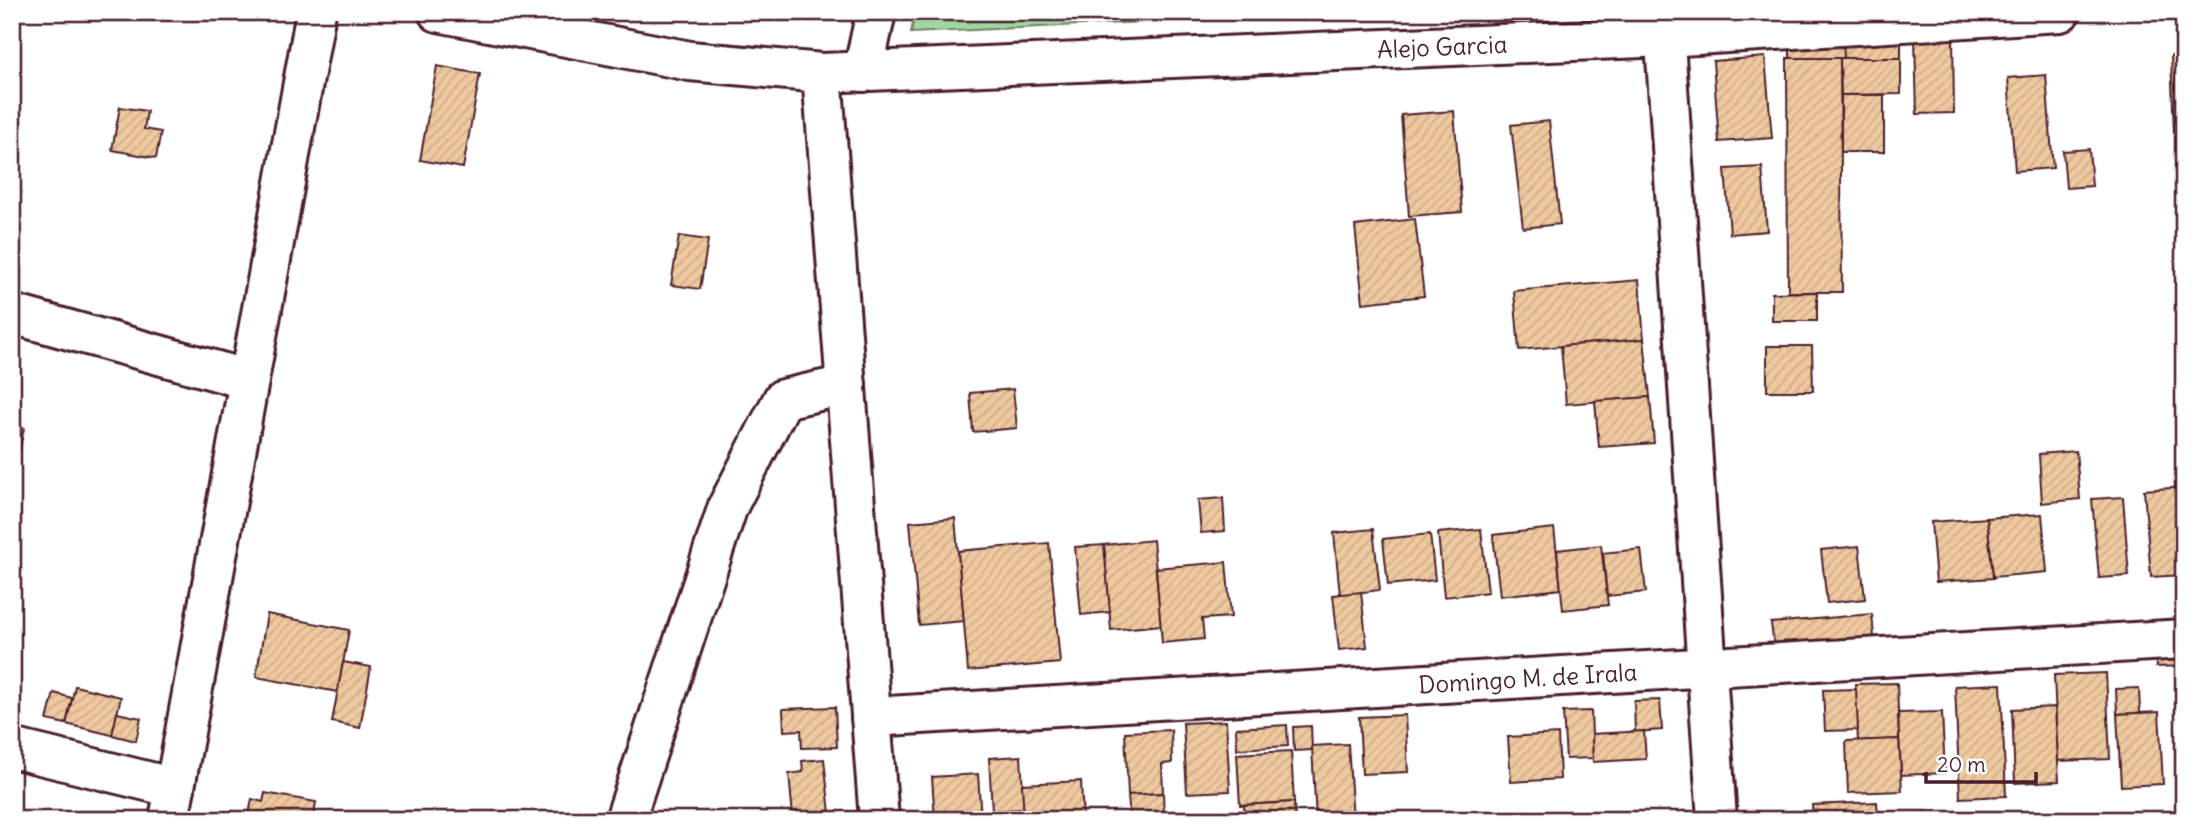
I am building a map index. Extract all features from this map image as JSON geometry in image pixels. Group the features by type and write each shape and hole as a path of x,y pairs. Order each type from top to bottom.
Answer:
{"street":[{"path":"12,748 172,804 316,12"},
{"name":"Alejo Garcia","path":"438,12 690,61 822,73 1664,24 2060,12"},
{"path":"863,72 876,12"},
{"path":"1664,24 1717,820"},
{"path":"822,73 879,820"},
{"path":"12,314 249,380"},
{"path":"625,820 728,506 783,398 846,385"},
{"name":"Domingo M. de Irala","path":"871,717 2184,639"}],"green space":[{"path":"915,12 1356,12 911,33"}],"building":[{"path":"746,12 789,12 787,20"},
{"path":"1953,37 1954,113 1917,114 1915,38"},
{"path":"1790,38 1844,38 1844,58 1790,58"},
{"path":"1843,40 1901,40 1901,58 1844,58"},
{"path":"2171,56 2184,56 2184,133 2174,133"},
{"path":"1765,57 1772,138 1719,142 1713,61"},
{"path":"1787,58 1840,58 1842,292 1788,292"},
{"path":"1840,58 1901,58 1901,94 1841,95"},
{"path":"437,66 480,74 463,168 420,160"},
{"path":"2046,75 2053,168 2015,171 2008,78"},
{"path":"1841,95 1884,95 1884,152 1841,152"},
{"path":"120,107 147,111 144,129 161,132 156,158 112,150"},
{"path":"1454,111 1462,212 1409,216 1401,115"},
{"path":"1549,121 1560,224 1523,228 1511,125"},
{"path":"2089,149 2092,186 2066,188 2063,151"},
{"path":"1762,167 1767,231 1730,234 1725,169"},
{"path":"1415,219 1424,296 1363,303 1355,226"},
{"path":"679,236 708,240 700,289 671,285"},
{"path":"1639,280 1644,339 1519,350 1514,291"},
{"path":"1817,292 1817,321 1772,321 1772,293"},
{"path":"1644,339 1650,397 1566,404 1561,346"},
{"path":"1767,346 1812,346 1813,391 1767,391"},
{"path":"1013,389 1017,428 973,432 970,393"},
{"path":"1650,397 1654,443 1599,447 1595,401"},
{"path":"12,426 24,428 14,477 12,476"},
{"path":"2076,451 2080,499 2042,503 2039,454"},
{"path":"2184,487 2184,575 2151,577 2144,490"},
{"path":"2123,497 2129,576 2099,578 2092,499"},
{"path":"1223,498 1225,531 1201,533 1198,500"},
{"path":"2042,514 2047,572 1993,577 1987,518"},
{"path":"955,518 964,621 919,625 910,522"},
{"path":"1987,518 1993,578 1936,582 1931,522"},
{"path":"1554,528 1561,589 1500,596 1493,535"},
{"path":"1373,529 1380,590 1340,595 1334,533"},
{"path":"1481,529 1488,592 1444,597 1438,533"},
{"path":"1430,534 1435,580 1388,585 1383,539"},
{"path":"1153,540 1161,625 1111,630 1104,545"},
{"path":"1049,543 1060,663 968,671 958,551"},
{"path":"1104,545 1110,612 1081,615 1075,547"},
{"path":"1601,545 1608,605 1563,610 1557,550"},
{"path":"1859,546 1865,599 1827,603 1821,550"},
{"path":"1641,549 1646,592 1607,596 1603,553"},
{"path":"1226,562 1231,617 1202,619 1204,639 1162,643 1156,568"},
{"path":"1361,592 1367,647 1339,650 1333,595"},
{"path":"267,614 349,630 338,692 256,677"},
{"path":"1872,614 1874,637 1774,647 1771,623"},
{"path":"2184,647 2184,666 2156,667 2155,648"},
{"path":"343,662 371,667 360,728 332,722"},
{"path":"2106,673 2110,759 2058,761 2054,675"},
{"path":"1897,683 1899,739 1858,741 1855,684"},
{"path":"2001,684 2006,796 1960,798 1955,686"},
{"path":"75,686 121,697 112,735 66,724"},
{"path":"2139,688 2140,713 2117,714 2116,689"},
{"path":"1856,689 1858,730 1825,731 1823,690"},
{"path":"54,693 72,698 66,724 47,720"},
{"path":"1660,700 1662,730 1635,732 1634,701"},
{"path":"835,707 837,747 802,748 801,730 784,731 783,709"},
{"path":"2055,707 2059,781 2015,783 2012,709"},
{"path":"1591,711 1593,758 1566,759 1563,712"},
{"path":"1942,712 1945,773 1901,775 1898,713"},
{"path":"2159,712 2163,784 2121,786 2117,714"},
{"path":"117,713 141,718 136,741 112,735"},
{"path":"1405,715 1408,772 1362,774 1359,717"},
{"path":"1226,721 1230,791 1187,793 1183,723"},
{"path":"1287,725 1288,746 1237,749 1236,728"},
{"path":"1311,726 1312,750 1294,751 1293,727"},
{"path":"1171,730 1172,763 1162,764 1163,793 1128,795 1125,732"},
{"path":"1644,731 1646,759 1593,762 1592,734"},
{"path":"1558,734 1560,779 1511,782 1508,737"},
{"path":"1899,739 1902,791 1848,793 1846,741"},
{"path":"1348,744 1353,820 1316,820 1312,746"},
{"path":"1291,751 1294,802 1240,805 1237,754"},
{"path":"1021,756 1024,809 992,811 989,758"},
{"path":"824,759 830,813 793,816 789,774 803,772 802,761"},
{"path":"978,774 981,820 935,820 932,777"},
{"path":"1081,781 1083,820 1024,820 1022,784"},
{"path":"265,793 316,802 313,820 248,820 252,799 263,802"},
{"path":"1163,793 1164,820 1130,820 1128,795"},
{"path":"1294,802 1295,820 1245,820 1244,805"},
{"path":"1877,802 1878,820 1813,820 1812,805"}]}
